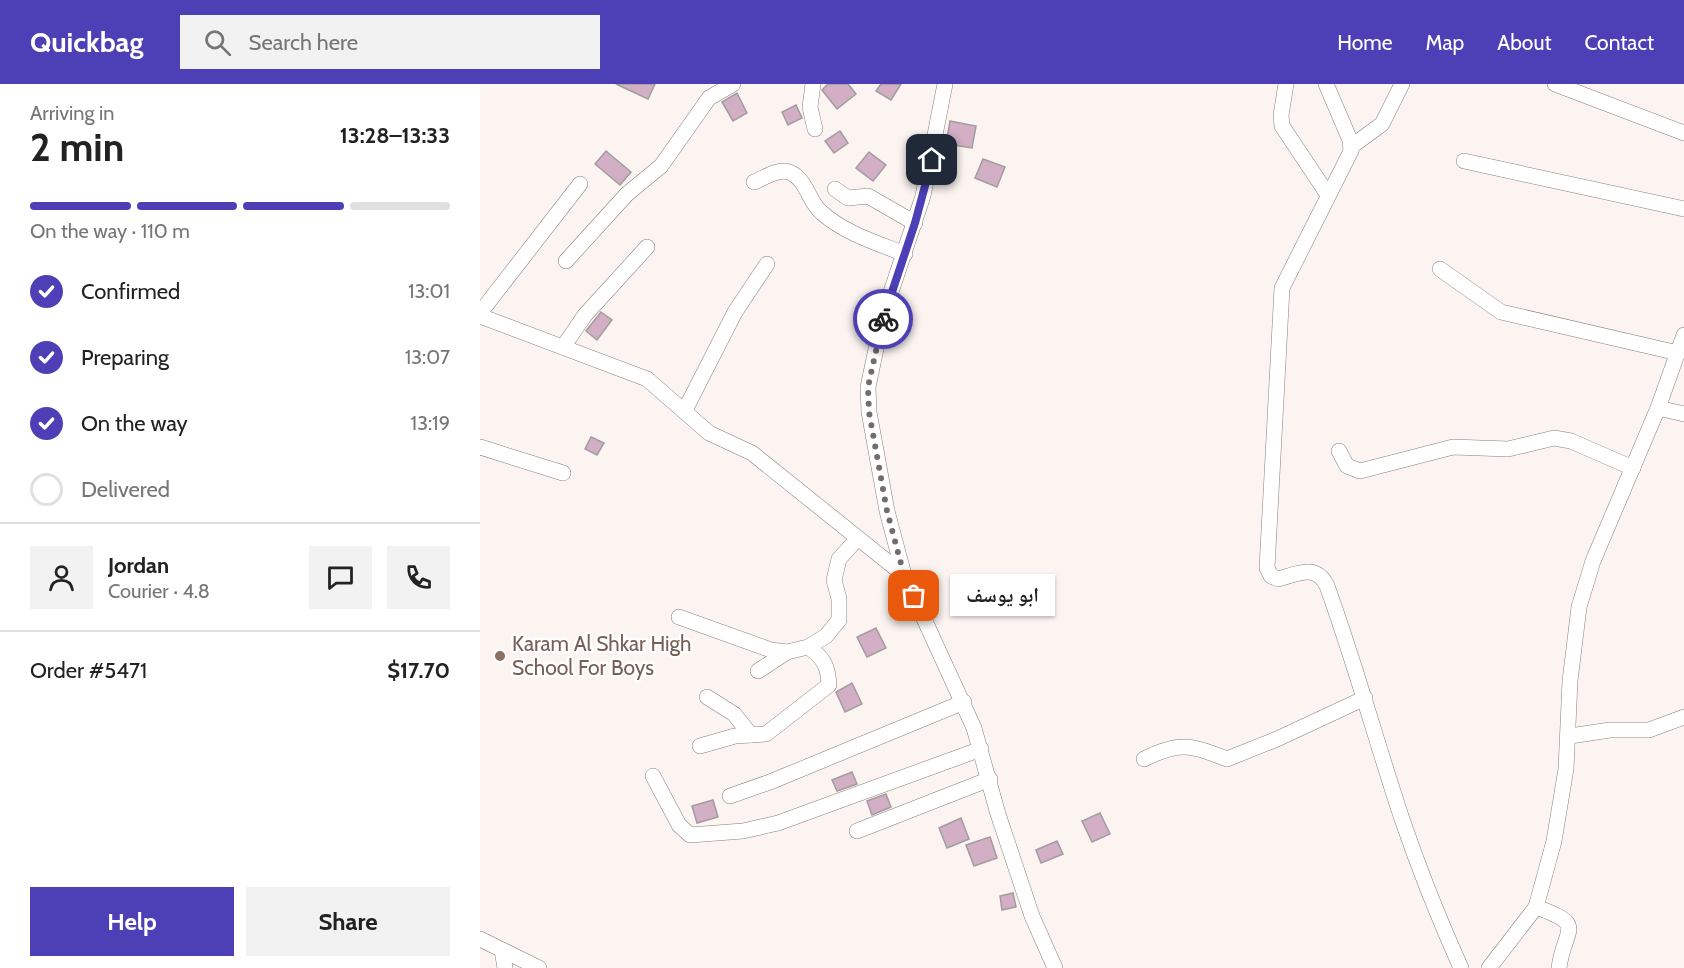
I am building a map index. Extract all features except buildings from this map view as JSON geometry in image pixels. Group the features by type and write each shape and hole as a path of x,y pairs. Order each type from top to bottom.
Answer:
{"street":[{"path":"566,261 627,194 661,166 709,98 733,84"},
{"path":"813,84 810,107 815,129"},
{"path":"945,84 936,142 915,223 881,325 868,387 869,412 887,511 904,575 964,702 981,749 998,814 1032,916 1055,968"},
{"path":"1286,84 1281,115 1282,126 1328,195"},
{"path":"1326,84 1352,146 1349,157 1282,288 1267,568 1276,578 1307,571 1317,574 1325,581 1365,698 1402,818 1438,916 1461,968"},
{"path":"1352,146 1382,124 1402,84"},
{"path":"1555,84 1684,133"},
{"path":"1464,161 1684,208"},
{"path":"754,182 782,170 791,173 800,180 820,211 858,235 905,254"},
{"path":"580,184 480,315 647,379 686,410 710,433 752,453 856,539 904,575"},
{"path":"835,189 848,198 868,196 915,223"},
{"path":"563,347 585,315 647,247"},
{"path":"686,410 735,312 767,264"},
{"path":"1440,269 1501,312 1678,353"},
{"path":"1489,968 1536,906 1554,841 1569,736 1570,681 1579,607 1593,561 1658,408 1684,335"},
{"path":"1658,408 1684,414"},
{"path":"1339,451 1347,466 1360,471 1454,447 1508,449 1554,438 1571,441 1633,468"},
{"path":"480,447 563,473"},
{"path":"758,671 787,652 808,647 826,636 839,620 839,599 834,580 839,559 856,539"},
{"path":"680,617 771,650 787,652"},
{"path":"700,746 766,734 829,685 828,668 820,656 808,647"},
{"path":"707,698 734,714 751,735"},
{"path":"1144,759 1167,748 1182,745 1195,747 1227,759 1277,739 1365,698"},
{"path":"730,796 770,782 964,702"},
{"path":"1569,736 1610,730 1650,730 1684,717"},
{"path":"653,777 680,825 690,835 743,831 778,824 981,749"},
{"path":"857,831 990,779"},
{"path":"1536,906 1563,916 1568,922 1569,933 1561,951 1559,968"},
{"path":"480,939 538,968"},
{"path":"502,950 505,968"}],"way so far":[{"path":"883,319 868,387 869,412 887,511 904,575 914,596"}],"place":[{"name":"ابو يوسف","path":"914,596"},
{"name":"Karam Al Shkar High School For Boys","path":"500,656"}],"route":[{"path":"883,319 915,223 932,160"}]}
